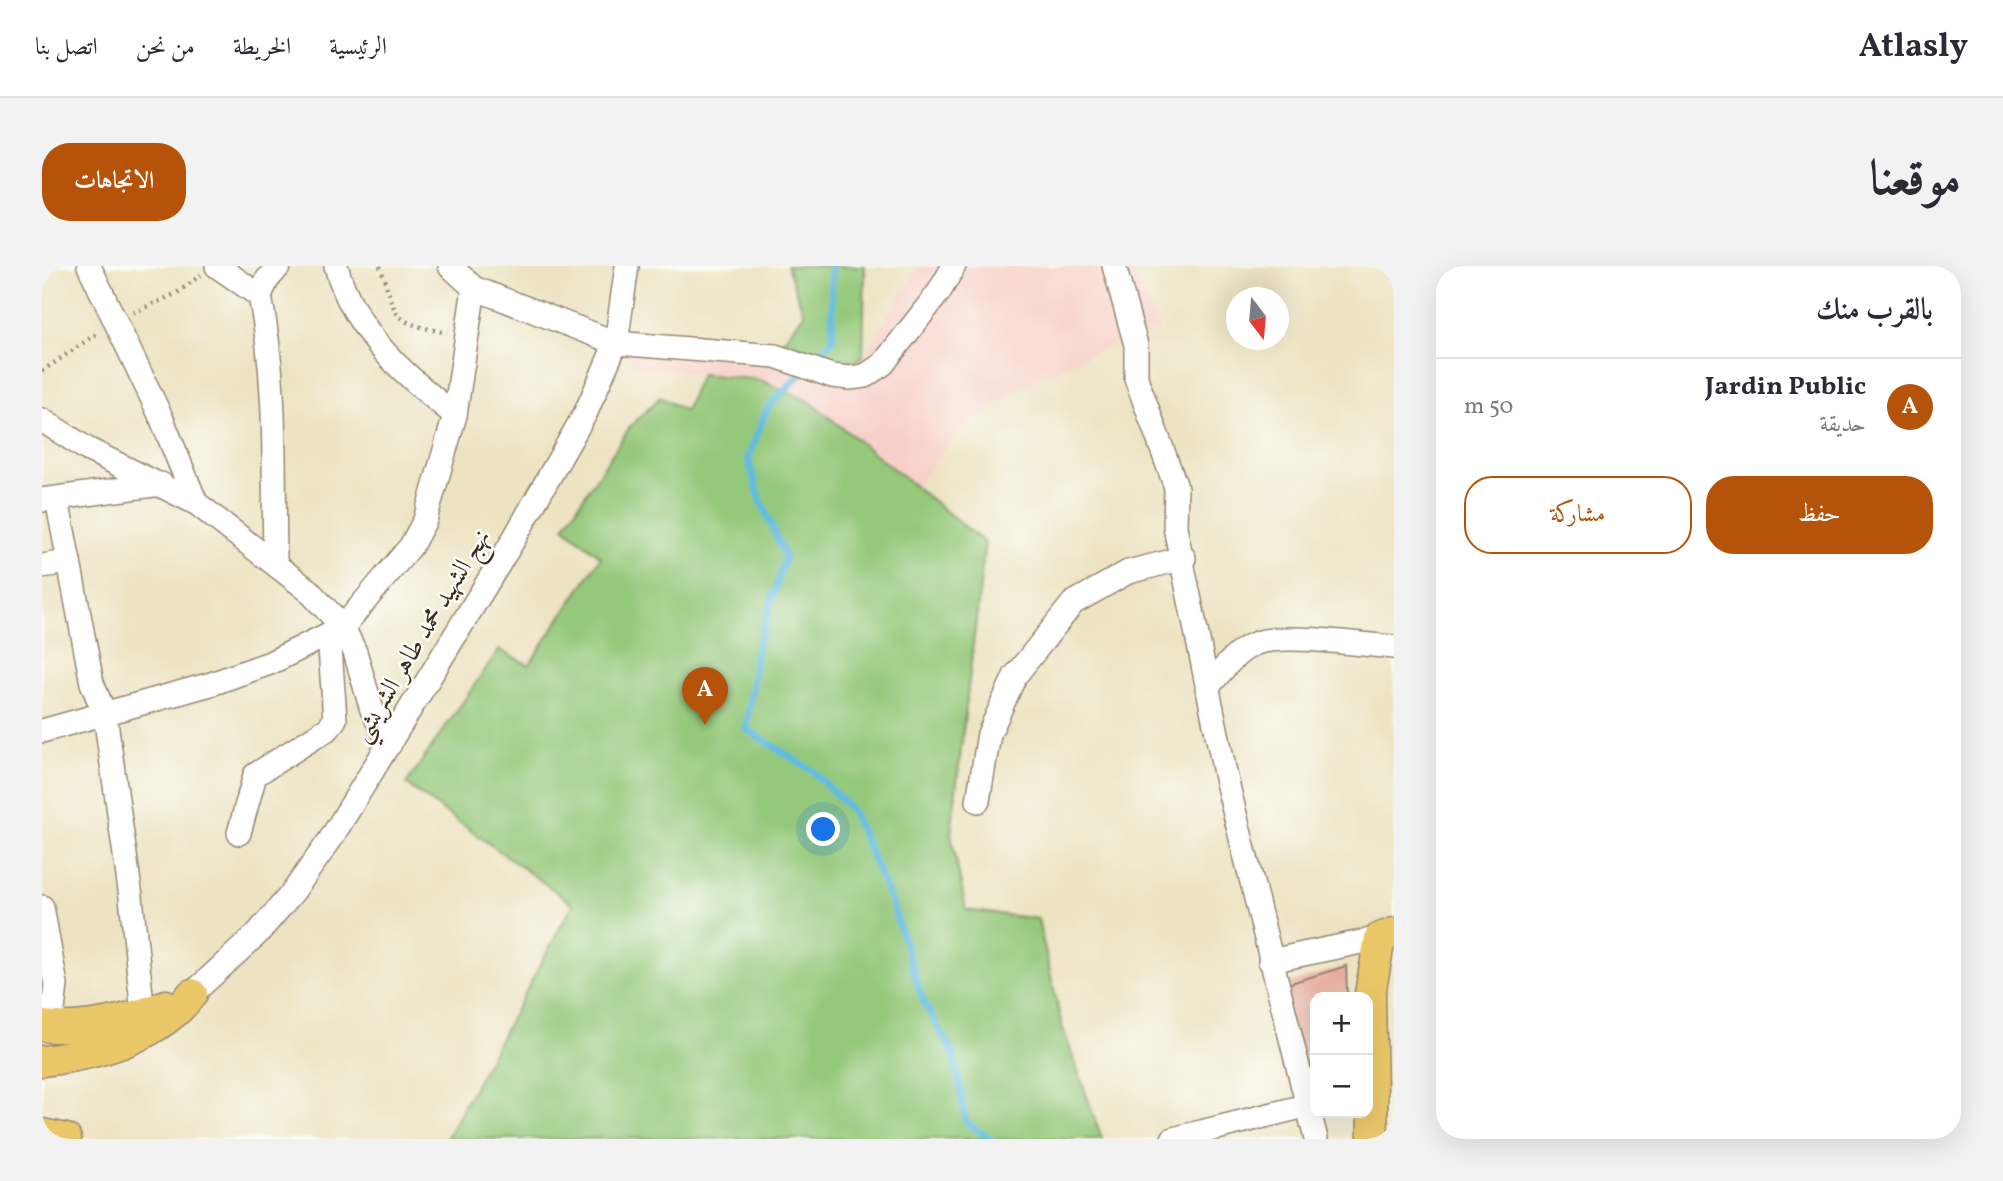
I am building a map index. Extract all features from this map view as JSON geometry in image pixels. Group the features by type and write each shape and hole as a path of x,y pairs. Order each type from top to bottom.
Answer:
{"main road":[{"path":"1373,1139 1370,994 1387,936"},
{"path":"47,1026 143,1014 192,994"},
{"path":"42,1061 66,1058 121,1042 162,1025 178,1013 192,994"},
{"path":"42,1135 66,1139"}],"street":[{"path":"89,266 161,417 195,503"},
{"path":"217,266 260,296"},
{"path":"275,561 274,410 269,343 260,296 267,280 279,266"},
{"path":"336,266 359,316 386,357 455,415"},
{"path":"450,266 474,288 616,343 775,356 832,376 850,378 865,376 883,364 939,292 954,266"},
{"name":"نهج الشهيد محمد طاهر الشريشي","path":"192,994 257,934 293,892 359,797 586,412 616,343 627,266"},
{"path":"1114,266 1136,345 1136,378 1176,487 1175,527 1184,558 1207,688 1270,961 1315,1139"},
{"path":"42,731 105,715 271,663 336,631 411,546 425,520 455,415 474,288"},
{"path":"42,420 88,449 195,503 275,561 355,652 372,710 390,744"},
{"path":"143,1014 131,897 105,715 92,683 69,562 50,499 161,484"},
{"path":"978,801 989,734 1015,676 1073,603 1129,572 1184,558"},
{"path":"42,566 69,562"},
{"path":"239,833 255,775 329,728 335,719 336,631"},
{"path":"1207,688 1239,653 1256,642 1287,639 1394,647"},
{"path":"335,719 372,710"},
{"path":"42,907 56,985 47,1026"},
{"path":"1270,961 1387,936"},
{"path":"1173,1139 1305,1106"}],"path":[{"path":"380,266 397,317 404,323 466,338"}],"shaded area":[{"path":"919,266 1130,266 1160,330 1101,349 1027,384 962,427 916,487 809,401 760,380 631,366 632,335 778,347 847,368 863,356"}],"green space":[{"path":"787,266 865,266 863,356 847,368 778,347 804,314"},
{"path":"701,374 760,380 809,401 985,543 951,834 966,910 1038,919 1062,1026 1102,1139 446,1139 573,904 406,784 499,650 529,665 601,557 564,527 630,427 660,397 685,411"}],"building":[{"path":"1346,966 1347,992 1310,992 1310,1083 1278,987"}],"waterway":[{"path":"831,266 833,339 767,409 748,458 759,496 785,557 757,648 746,729 813,771 852,811 891,901 923,1001 954,1055 966,1122 990,1139"}],"place":[{"name":"Jardin Public","path":"705,725"}]}
